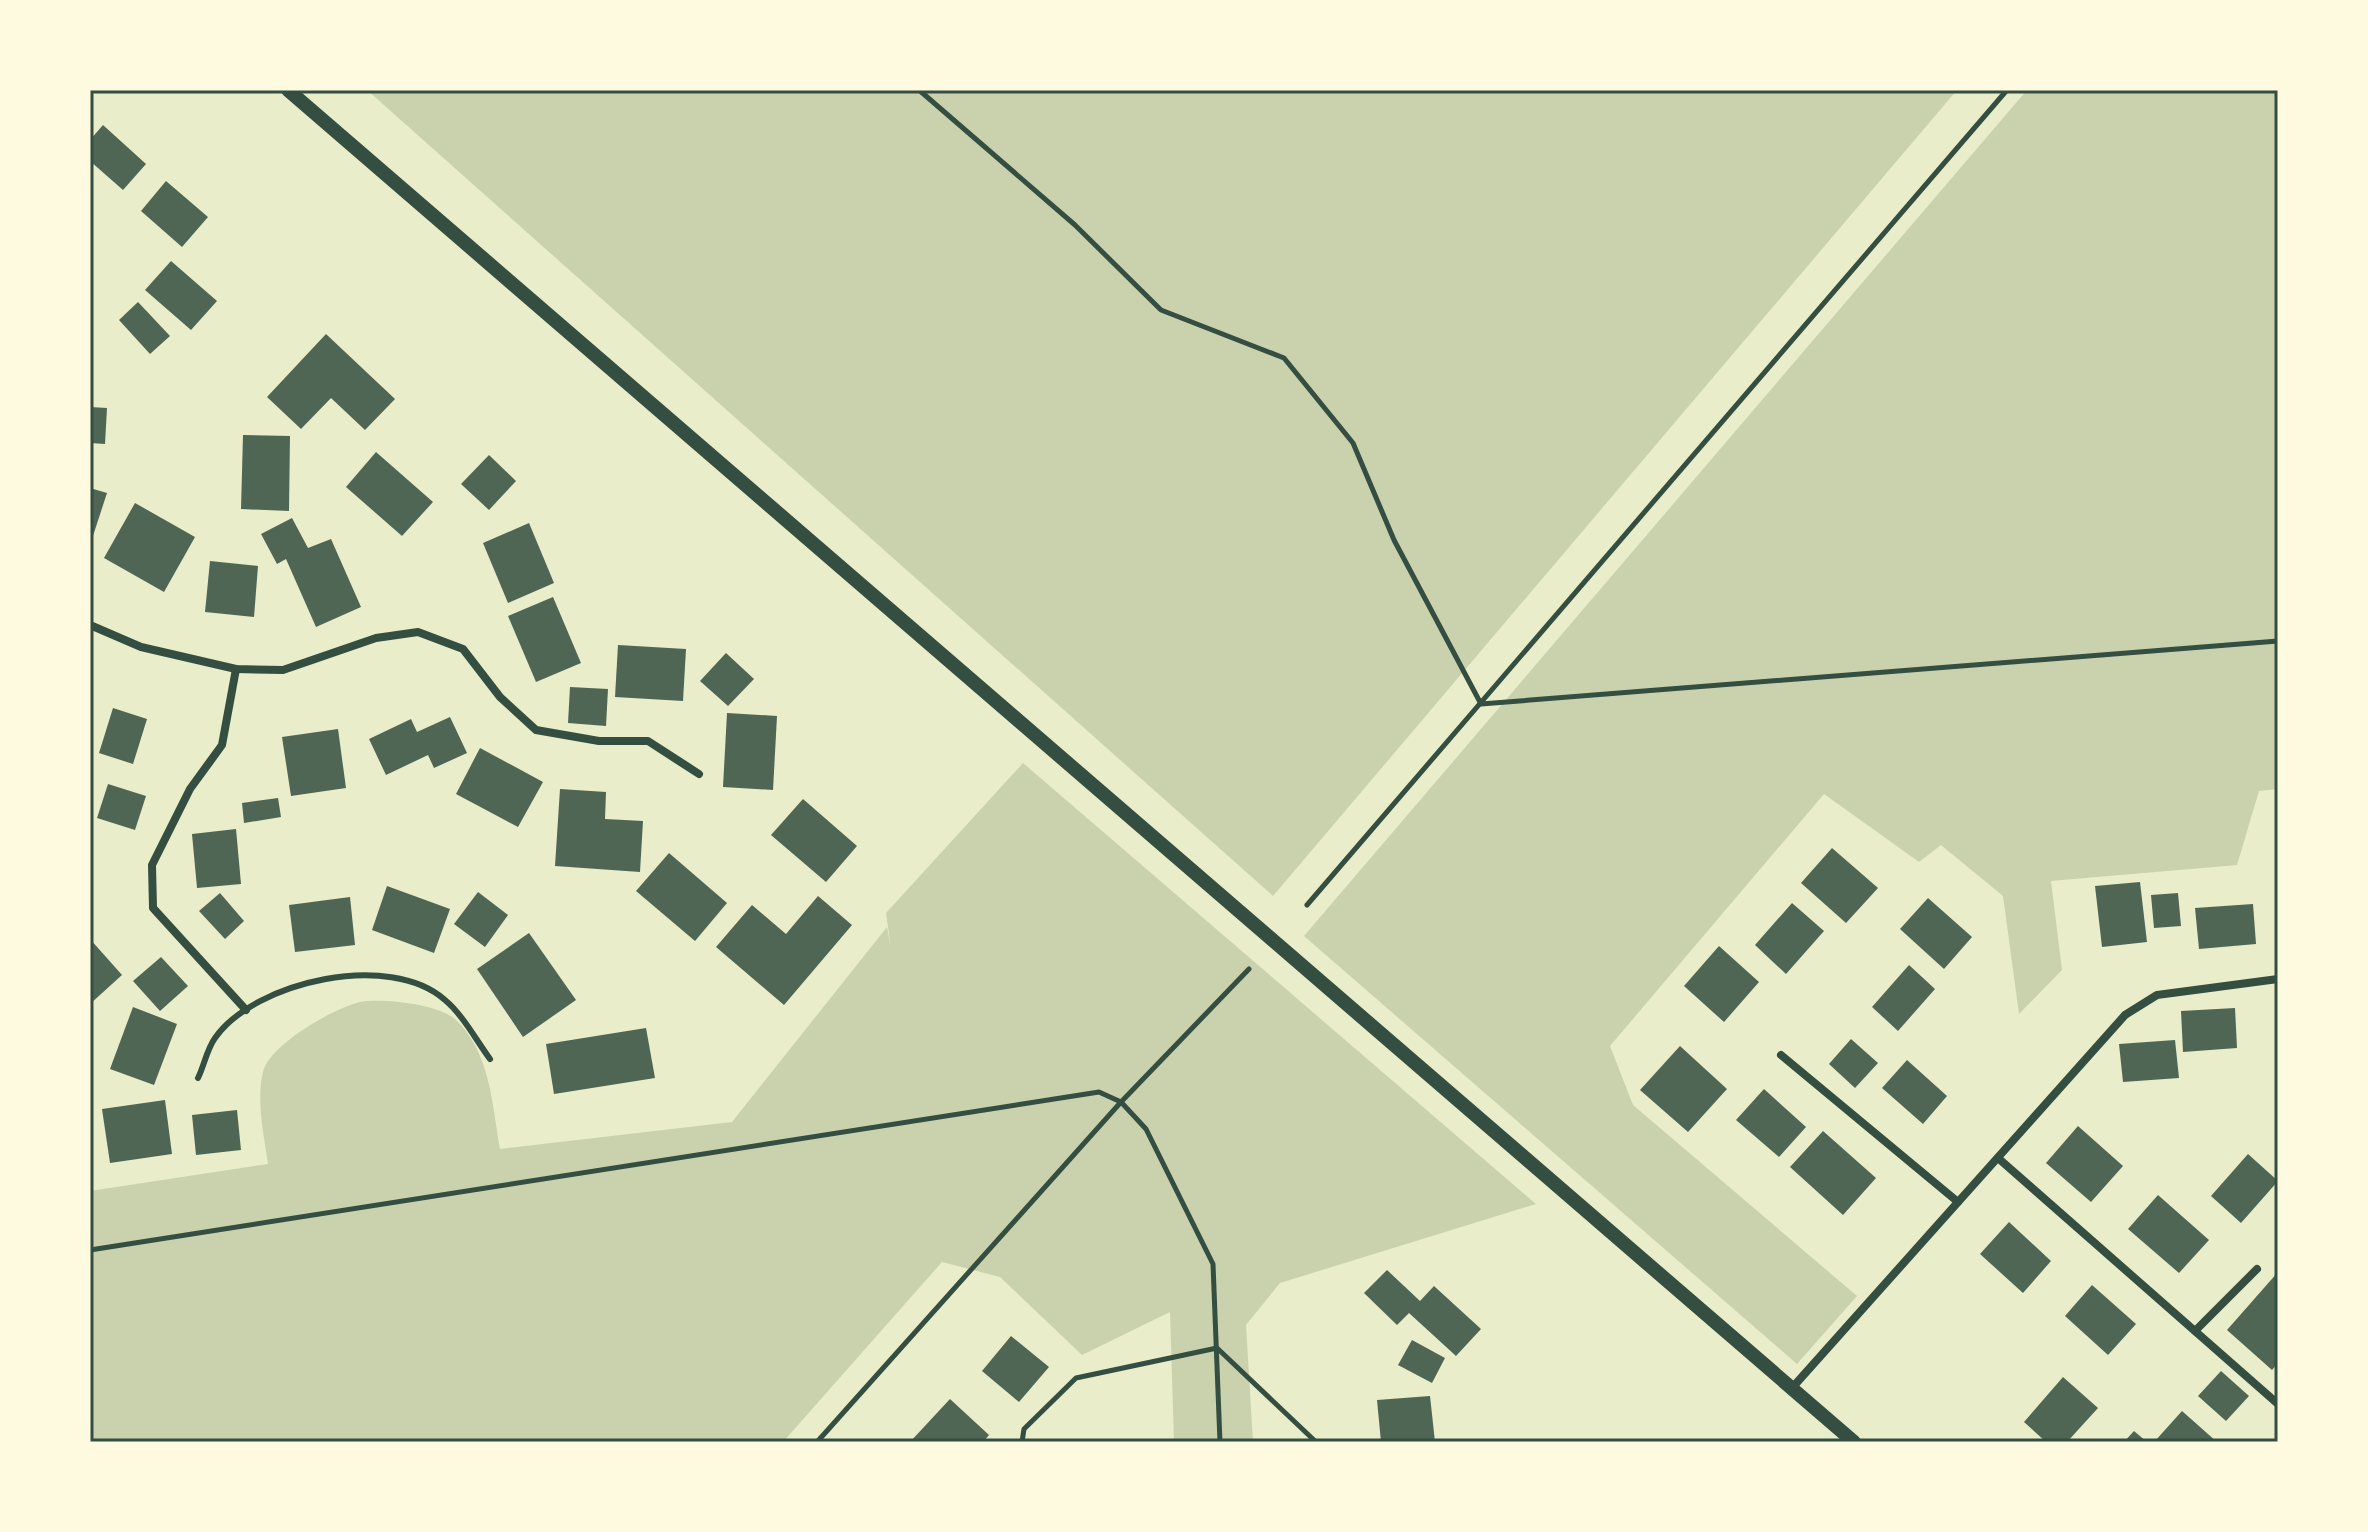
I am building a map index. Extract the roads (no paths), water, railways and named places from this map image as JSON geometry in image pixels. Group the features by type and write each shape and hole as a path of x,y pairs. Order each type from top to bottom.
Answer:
{"street":[{"path":"288,90 1854,1442"},
{"path":"90,625 141,647 236,669 283,670 376,638 418,632 463,649 500,697 536,730 599,741 648,741 699,774"},
{"path":"236,669 222,745 190,789 152,865 153,908 246,1010"},
{"path":"1792,1388 2125,1015 2157,995 2278,979"},
{"path":"1781,1055 1958,1202"},
{"path":"1998,1158 2278,1404"},
{"path":"2195,1331 2257,1269"}],"lane":[{"path":"198,1078 215,1038 246,1010 291,989 331,976 377,974 413,982 445,999 490,1059"}]}
